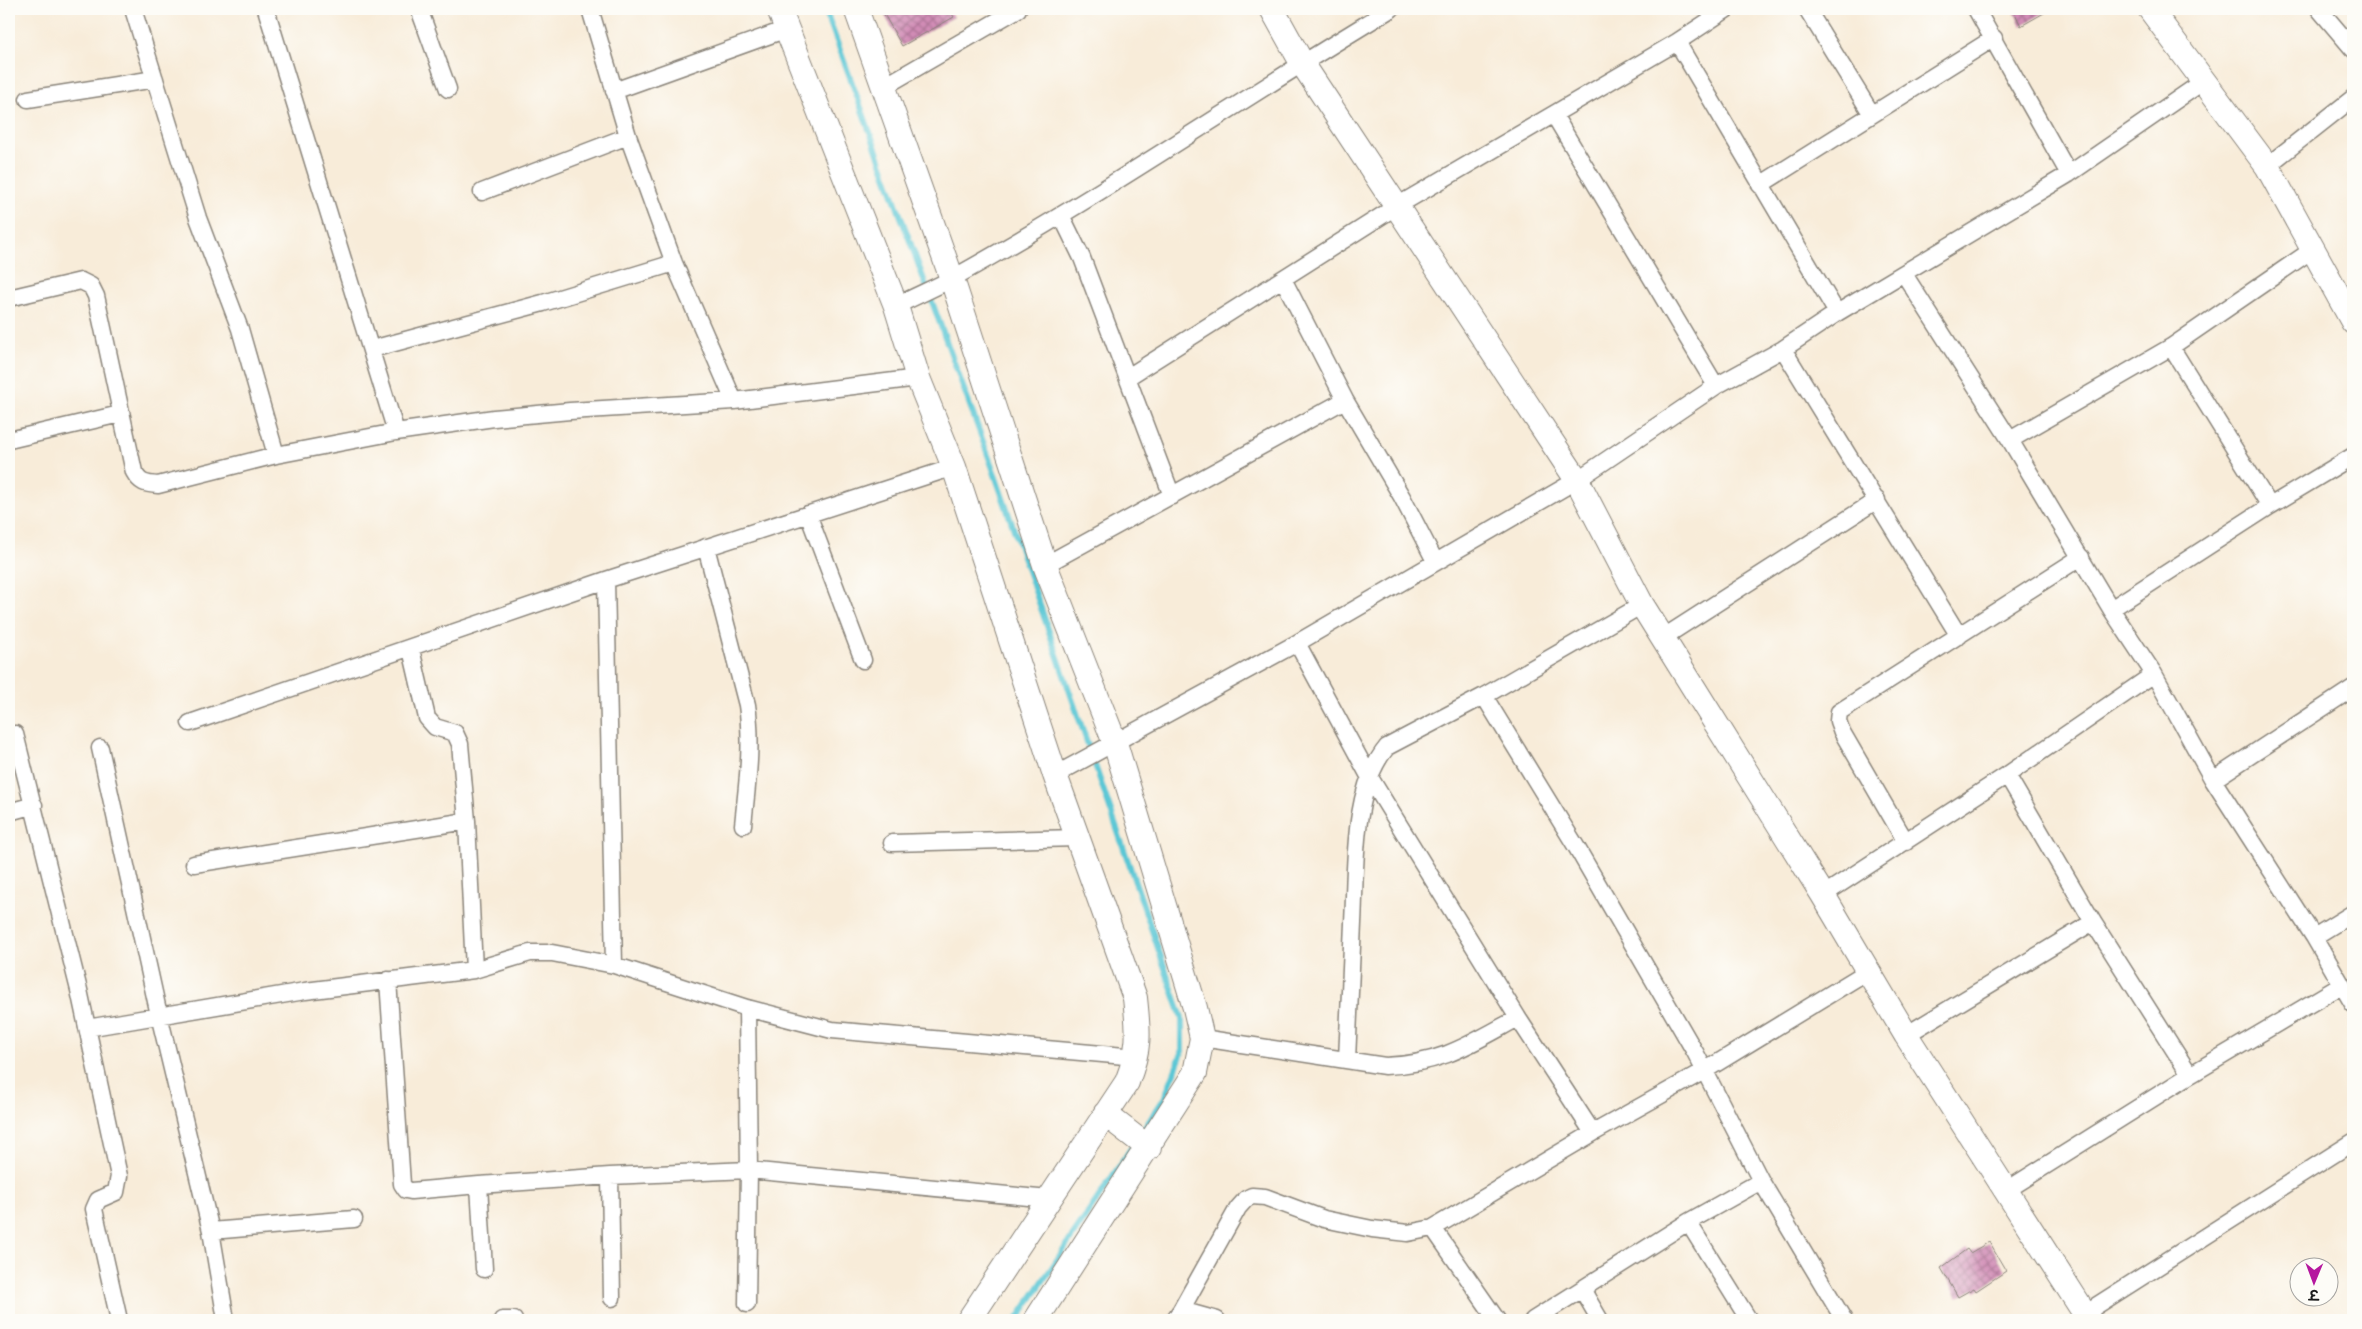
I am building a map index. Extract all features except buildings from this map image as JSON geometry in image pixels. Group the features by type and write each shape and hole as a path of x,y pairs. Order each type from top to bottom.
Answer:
{"main road":[{"path":"856,9 885,86 946,281 1045,565 1195,1008 1202,1038 1196,1073 1145,1145 1036,1320"},
{"path":"1272,9 1302,62 1576,480 1642,605 1664,637 1823,895 1906,1035 2087,1317"},
{"path":"2150,9 2267,166 2312,250 2352,316"},
{"path":"783,19 903,302 918,378 954,467 1061,771 1078,838 1135,998 1138,1030 1136,1057 1112,1119 1049,1199 969,1320"},
{"path":"1112,1119 1145,1145"}],"street":[{"path":"133,9 198,218 240,329 276,455"},
{"path":"266,9 396,432"},
{"path":"419,9 448,89"},
{"path":"590,9 628,136 674,263 734,401"},
{"path":"885,86 1018,9"},
{"path":"903,302 946,281 1062,215 1302,62 1391,9"},
{"path":"1128,377 1397,206 1677,42 1728,9"},
{"path":"1807,9 1871,113"},
{"path":"1976,9 2069,174"},
{"path":"2319,9 2353,49"},
{"path":"614,91 783,19"},
{"path":"1760,185 1871,113 1994,38"},
{"path":"1677,42 1837,313"},
{"path":"28,100 155,79"},
{"path":"1061,771 1297,643 1576,480 1716,386 1783,350 1837,313 2069,174 2204,81"},
{"path":"2267,166 2353,98"},
{"path":"1554,115 1716,386"},
{"path":"482,192 628,136"},
{"path":"1062,215 1082,258 1172,496"},
{"path":"2010,440 2171,347 2312,250"},
{"path":"372,349 543,303 674,263"},
{"path":"1904,274 2010,440 2111,609 2154,674 2213,780 2314,936 2353,1004"},
{"path":"1283,279 1345,400 1402,497 1435,561"},
{"path":"9,298 81,281 91,286 96,296 134,472 139,481 146,484 158,485 276,455 396,432 494,418 570,411 734,401 918,378"},
{"path":"2171,347 2270,506"},
{"path":"1783,350 1960,636"},
{"path":"1045,565 1345,400"},
{"path":"9,440 120,414"},
{"path":"2111,609 2270,506 2353,456"},
{"path":"190,723 411,649 606,580 954,467"},
{"path":"1664,637 1877,500"},
{"path":"808,514 863,660"},
{"path":"706,547 747,705 750,745 743,825"},
{"path":"1906,842 1842,732 1838,716 1839,712 2081,557"},
{"path":"606,580 614,965"},
{"path":"1347,1060 1358,828 1370,776 1376,760 1387,748 1484,696 1642,605"},
{"path":"1297,643 1370,776 1518,1018 1593,1133"},
{"path":"411,649 427,718 435,727 455,733 460,744 467,821 474,970"},
{"path":"1823,895 2007,775 2154,674"},
{"path":"2213,780 2353,688"},
{"path":"1484,696 1578,848 1696,1052 1761,1181 1844,1320"},
{"path":"15,734 87,1028 119,1176 116,1192 98,1200 94,1209 119,1320"},
{"path":"100,748 159,1015 211,1231 226,1320"},
{"path":"2007,775 2093,922 2190,1076"},
{"path":"9,812 34,806"},
{"path":"194,864 467,821"},
{"path":"892,844 1078,838"},
{"path":"2314,936 2353,913"},
{"path":"1906,1035 2093,922"},
{"path":"87,1028 388,980 474,970 520,956 552,953 614,965 747,1008 832,1030 1136,1057"},
{"path":"1217,1320 1178,1315 1238,1208 1246,1199 1252,1196 1265,1197 1324,1219 1372,1229 1408,1233 1433,1228 1593,1133 1704,1071 1868,971"},
{"path":"388,980 402,1184 406,1190 610,1176 749,1170 1049,1199"},
{"path":"2007,1190 2190,1076 2342,985"},
{"path":"747,1008 749,1170 747,1304"},
{"path":"1202,1038 1385,1066 1410,1065 1452,1054 1518,1018"},
{"path":"2087,1317 2353,1142"},
{"path":"610,1176 612,1298"},
{"path":"1533,1320 1583,1291 1688,1222 1761,1181"},
{"path":"479,1185 484,1269"},
{"path":"211,1231 354,1219"},
{"path":"1688,1222 1749,1320"},
{"path":"1433,1228 1497,1320"},
{"path":"1583,1291 1600,1320"},
{"path":"502,1320 514,1320"}],"waterway":[{"path":"825,9 992,466 1182,1018 1182,1053 1164,1099 1140,1135"},
{"path":"1017,1320 1134,1144"}]}
